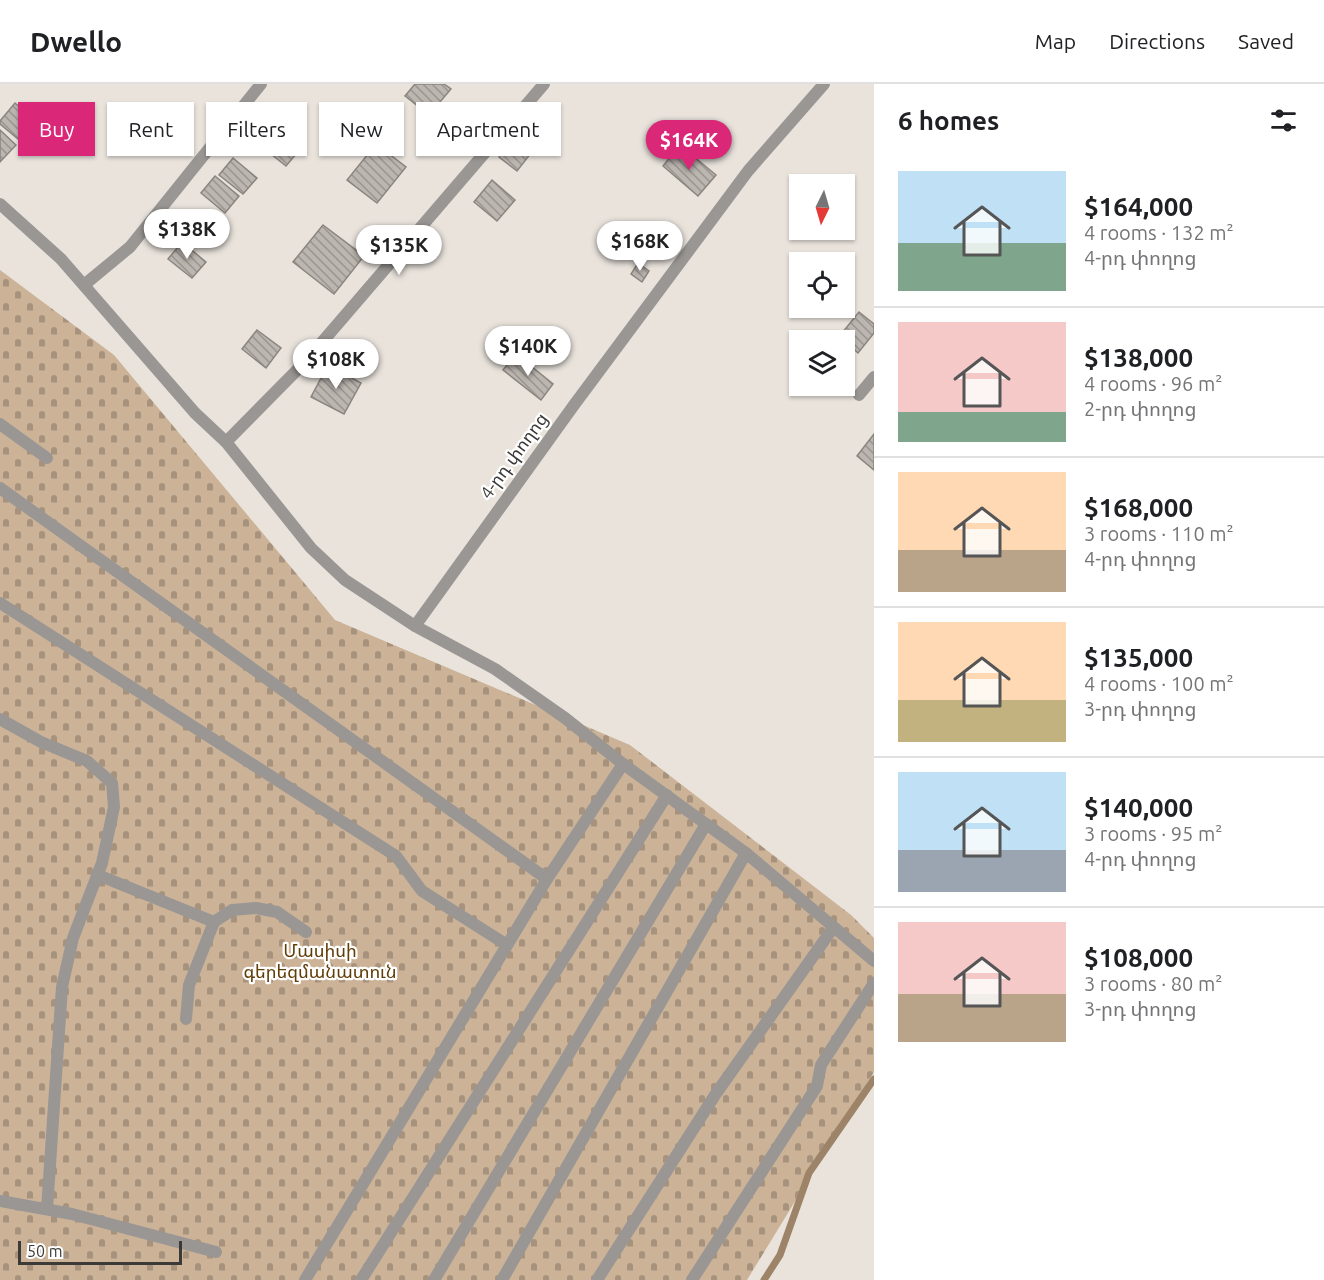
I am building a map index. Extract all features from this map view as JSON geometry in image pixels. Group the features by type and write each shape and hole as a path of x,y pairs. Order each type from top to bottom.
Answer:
{"street":[{"path":"84,285 130,247 261,84"},
{"path":"226,442 305,362 544,84"},
{"name":"4-րդ փողոց","path":"415,626 581,395 748,171 824,84"},
{"path":"0,204 61,259 195,413 226,442 311,548 345,580 415,626 495,669 565,718 623,764 746,854 874,962"},
{"path":"859,395 874,377"},
{"path":"0,424 47,458"},
{"path":"0,488 547,879"},
{"path":"0,603 396,856 422,891 507,945"},
{"path":"0,719 41,742 87,760 112,783 114,807 102,863 74,938 62,987 48,1209"},
{"path":"305,1280 547,879 623,764"},
{"path":"361,1280 667,795"},
{"path":"434,1280 706,824"},
{"path":"502,1280 746,854"},
{"path":"98,875 214,922"},
{"path":"186,1019 189,985 214,922 232,910 256,908 277,912 306,932"},
{"path":"597,1280 715,1095 833,928"},
{"path":"692,1280 817,1086 821,1065 874,983"},
{"path":"0,1201 72,1214 216,1252"}],"green space":[{"name":"Մասիսի գերեզմանատուն","path":"0,270 114,355 335,620 630,745 851,915 874,938 874,1072 747,1280 0,1280"}],"building":[{"path":"415,84 444,84 451,89 440,102 416,102 416,105 405,96"},
{"path":"15,103 18,106 18,139 0,124"},
{"path":"0,130 16,145 0,162"},
{"path":"680,145 716,175 698,196 663,166"},
{"path":"273,156 294,156 286,166"},
{"path":"366,156 392,156 406,167 377,203 347,180"},
{"path":"500,156 529,156 517,171"},
{"path":"233,158 257,178 243,194 219,175"},
{"path":"215,176 239,196 225,213 201,193"},
{"path":"492,180 515,200 497,221 474,202"},
{"path":"323,225 364,256 334,294 293,262"},
{"path":"182,242 206,262 192,278 168,259"},
{"path":"638,263 649,271 642,282 631,274"},
{"path":"859,312 874,324 874,333 858,353 855,350 855,330 844,330"},
{"path":"257,330 281,348 266,368 242,349"},
{"path":"516,354 553,384 541,400 503,370"},
{"path":"328,365 361,383 344,414 311,397"},
{"path":"874,434 874,470 857,456"}],"waterway":[{"path":"764,1280 780,1255 809,1173 874,1079"}]}
